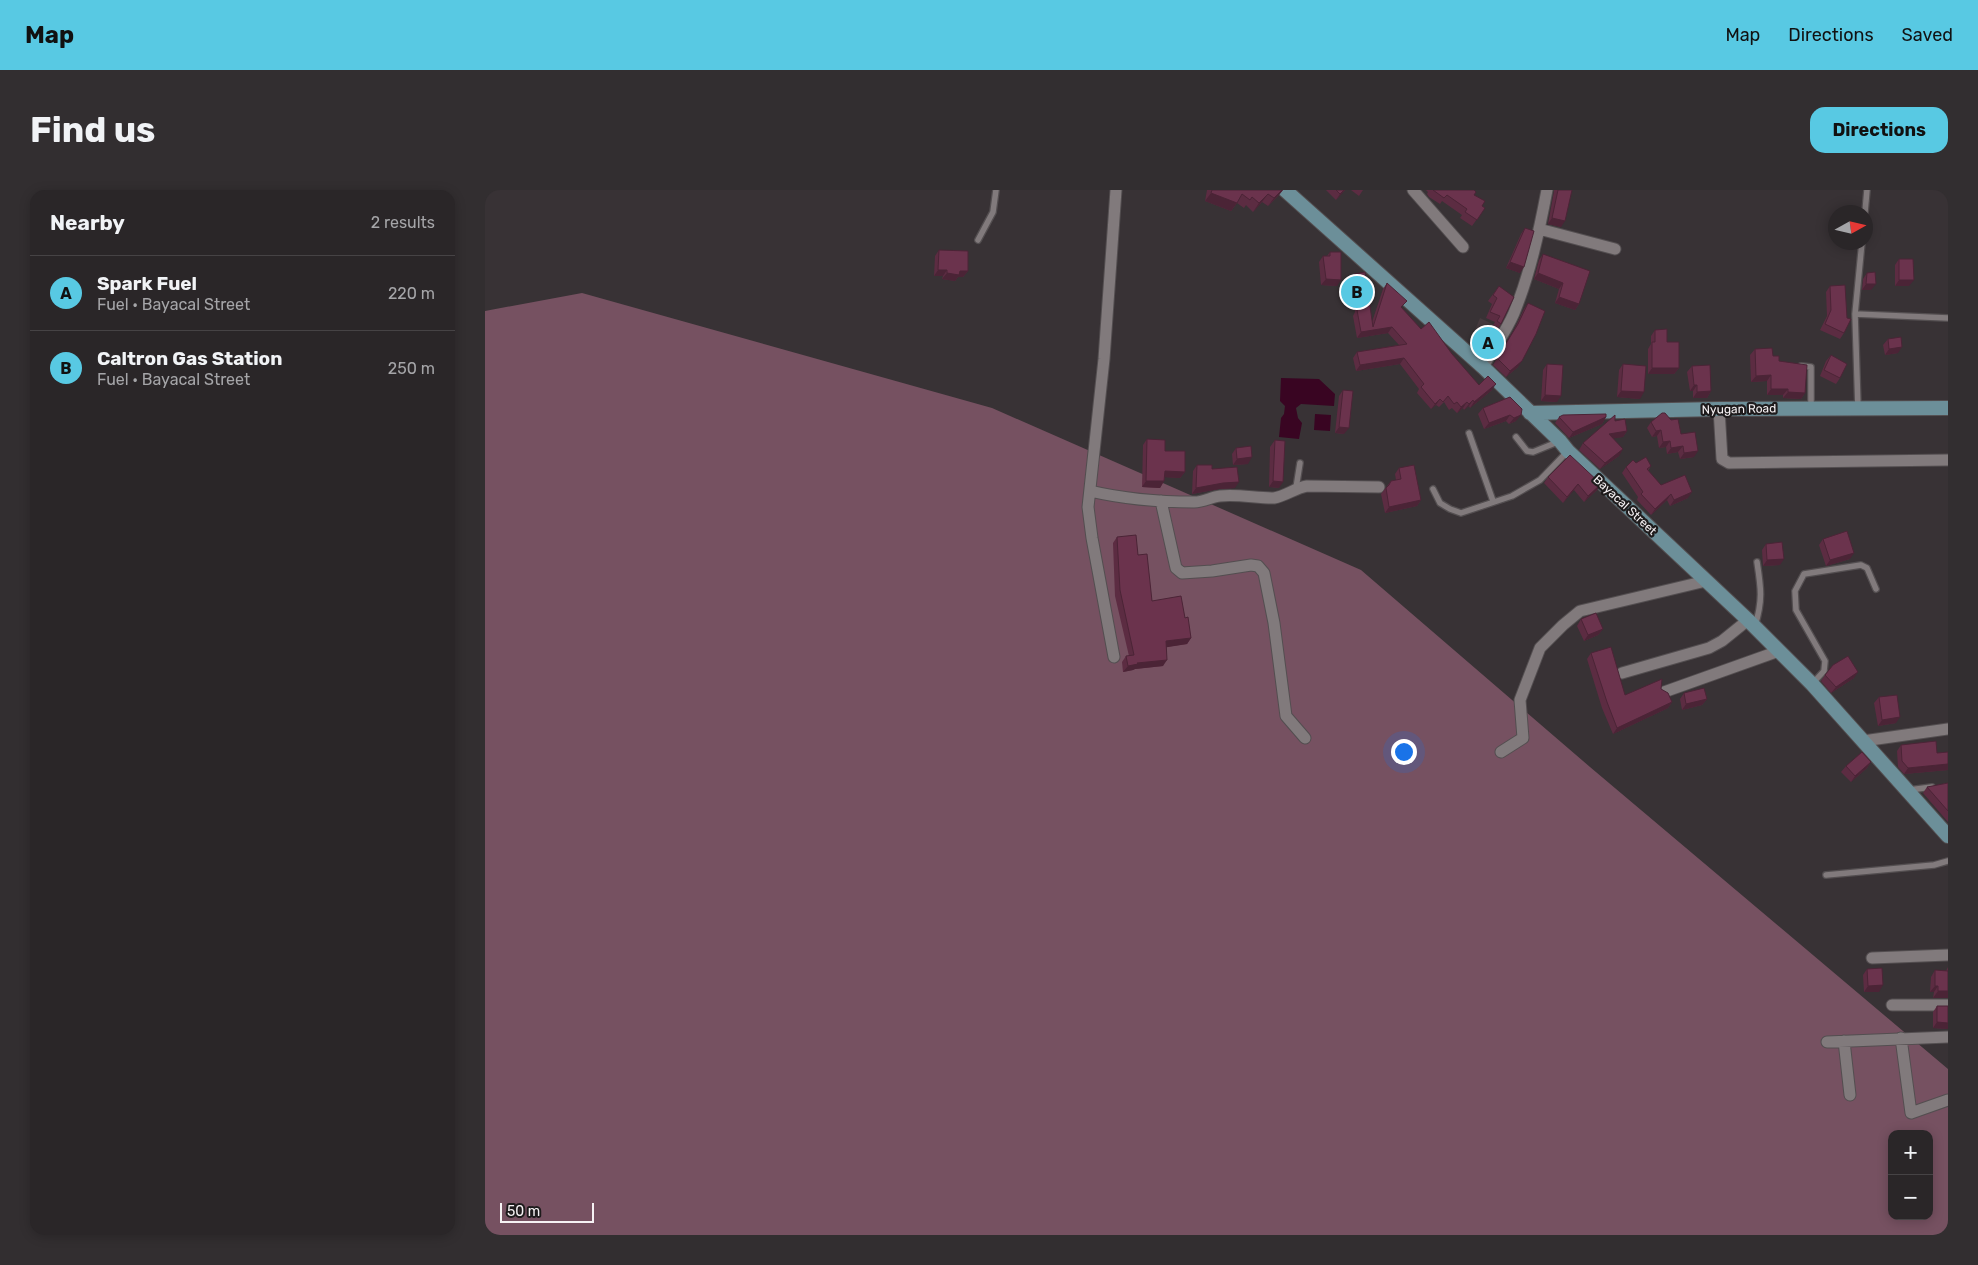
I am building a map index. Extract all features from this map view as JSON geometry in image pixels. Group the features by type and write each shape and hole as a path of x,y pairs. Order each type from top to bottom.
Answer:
{"main road":[{"name":"Bayacal Street","path":"1285,190 1483,367 1752,623 1812,684 1948,836"},
{"name":"Nyugan Road","path":"1530,413 1719,409 1948,408"}],"street":[{"path":"1114,657 1088,507 1104,358 1116,190"},
{"path":"1413,190 1463,247"},
{"path":"1483,367 1513,314 1527,277 1547,190"},
{"path":"1539,230 1615,249"},
{"path":"1719,409 1722,459 1729,463 1948,460"},
{"path":"1090,491 1121,498 1204,502 1214,497 1281,497 1296,488 1307,486 1379,487"},
{"path":"1161,501 1176,568 1182,573 1251,565 1258,566 1264,573 1274,623 1286,716 1305,738"},
{"path":"1501,752 1523,738 1520,700 1540,648 1563,625 1580,611 1706,581"},
{"path":"1622,673 1709,648 1752,623"},
{"path":"1664,692 1779,650"},
{"path":"1863,741 1948,729"},
{"path":"1872,958 1948,956"},
{"path":"1892,1005 1948,1005"},
{"path":"1827,1042 1948,1037"},
{"path":"1901,1038 1911,1113 1948,1100"},
{"path":"1844,1041 1850,1095"}],"lane":[{"path":"977,240 993,212 996,190"},
{"path":"1866,205 1867,190"},
{"path":"1858,408 1855,314 1861,250"},
{"path":"1855,314 1948,318"},
{"path":"1469,355 1485,331 1490,331 1500,338"},
{"path":"1794,366 1811,367 1811,408"},
{"path":"1469,433 1493,501"},
{"path":"1516,437 1527,451 1533,452 1564,446"},
{"path":"1433,489 1440,502 1450,509 1461,512 1512,496 1540,480 1564,446"},
{"path":"1296,488 1300,463"},
{"path":"1752,623 1761,605 1761,588 1757,562"},
{"path":"1812,684 1824,671 1825,661 1796,610 1795,591 1803,574 1861,565 1867,568 1876,589"},
{"path":"1907,790 1940,786"},
{"path":"1826,875 1934,865 1948,860"}],"shaded area":[{"path":"582,293 992,408 1361,570 1590,767 1948,1069 1948,1235 485,1235 485,311"},
{"path":"1480,318 1507,331 1488,361 1470,342"},
{"path":"1281,378 1319,379 1335,394 1334,406 1301,404 1296,408 1298,418 1302,423 1299,439 1279,437 1281,418 1284,414 1285,406 1280,401"},
{"path":"1315,414 1331,415 1330,431 1314,430"}],"building":[{"path":"1212,190 1282,190 1274,198 1268,194 1259,203 1252,197 1250,200 1242,194 1237,203 1211,193"},
{"path":"1336,190 1344,190 1340,194"},
{"path":"1433,190 1474,190 1476,192 1474,195 1485,201 1482,206 1485,208 1477,220 1465,212 1467,209 1447,195 1444,198"},
{"path":"1558,190 1572,190 1565,221 1552,218"},
{"path":"1525,228 1534,231 1524,267 1510,262"},
{"path":"939,250 968,251 968,271 960,271 959,275 947,273 947,270 938,270"},
{"path":"1330,252 1341,252 1341,280 1326,279 1323,256 1330,256"},
{"path":"1543,254 1590,271 1579,304 1559,297 1563,283 1538,273"},
{"path":"1899,259 1913,259 1914,280 1899,280"},
{"path":"1365,272 1373,327 1387,283 1407,301 1401,307 1421,329 1429,322 1452,354 1479,385 1488,376 1496,384 1474,402 1473,400 1469,404 1467,402 1461,407 1457,402 1454,404 1448,396 1443,402 1440,399 1435,404 1421,387 1424,384 1404,358 1360,365 1357,352 1407,344 1392,327 1361,332 1357,310 1360,309 1354,274"},
{"path":"1875,272 1876,284 1866,284 1867,273"},
{"path":"1845,285 1847,318 1851,319 1844,333 1825,324 1831,310 1830,286"},
{"path":"1499,286 1514,297 1501,324 1497,321 1500,316 1490,312 1497,298 1493,295"},
{"path":"1528,303 1545,311 1522,361 1510,371 1497,358 1518,324"},
{"path":"1667,329 1667,342 1679,342 1679,368 1652,368 1652,342 1655,342 1655,330"},
{"path":"1491,333 1494,335 1488,344 1484,341"},
{"path":"1901,337 1902,347 1889,349 1888,339"},
{"path":"1772,348 1773,356 1779,356 1779,361 1807,365 1805,393 1788,392 1788,389 1771,389 1771,375 1756,376 1755,349"},
{"path":"1831,355 1847,364 1840,378 1824,370"},
{"path":"1547,364 1563,365 1561,396 1545,395"},
{"path":"1623,364 1646,366 1644,392 1621,391"},
{"path":"1710,365 1711,391 1697,392 1697,385 1694,385 1692,366"},
{"path":"1343,390 1353,391 1349,428 1339,427"},
{"path":"1510,397 1522,409 1521,415 1514,418 1510,415 1489,423 1483,408"},
{"path":"1662,413 1665,413 1671,420 1678,419 1681,434 1695,432 1698,451 1684,453 1683,446 1671,448 1670,441 1663,442 1661,430 1656,431 1651,422"},
{"path":"1606,414 1606,417 1573,432 1559,417 1563,415"},
{"path":"1615,415 1615,421 1625,419 1627,431 1609,434 1623,449 1605,463 1583,443"},
{"path":"1147,439 1165,440 1165,451 1185,451 1185,472 1165,471 1164,481 1146,481"},
{"path":"1275,440 1285,441 1283,482 1273,481"},
{"path":"1251,446 1252,457 1237,459 1236,448"},
{"path":"1570,455 1601,484 1588,496 1578,484 1567,497 1548,477"},
{"path":"1646,457 1651,466 1647,469 1661,485 1685,475 1692,492 1674,500 1671,494 1655,509 1641,494 1643,492 1626,467 1633,460 1636,463"},
{"path":"1197,465 1212,465 1212,469 1237,467 1239,482 1196,488"},
{"path":"1414,465 1421,500 1389,507 1386,488 1391,481 1401,479 1399,468"},
{"path":"1847,531 1854,553 1830,560 1823,539"},
{"path":"1136,535 1138,555 1147,554 1152,601 1181,596 1185,618 1188,617 1191,638 1166,641 1167,660 1137,663 1128,666 1126,656 1134,655 1120,590 1117,537"},
{"path":"1782,542 1784,559 1767,560 1766,544"},
{"path":"1596,613 1603,629 1588,635 1581,619"},
{"path":"1611,647 1625,695 1662,679 1661,689 1668,693 1672,702 1617,728 1591,653"},
{"path":"1848,656 1858,672 1836,687 1825,675 1833,665"},
{"path":"1704,688 1707,699 1686,704 1684,693"},
{"path":"1897,695 1900,717 1882,720 1879,697"},
{"path":"1936,741 1937,753 1948,752 1948,764 1908,768 1902,761 1901,745"},
{"path":"1862,752 1871,762 1855,776 1846,766"},
{"path":"1948,783 1948,811 1927,787"},
{"path":"1882,968 1883,985 1868,986 1867,969"},
{"path":"1935,970 1948,971 1948,991 1938,991 1938,986 1935,986"},
{"path":"1937,1006 1948,1006 1948,1023 1937,1022"}],"place":[{"name":"Caltron Gas Station","path":"1357,292"},
{"name":"Spark Fuel","path":"1488,343"}]}
